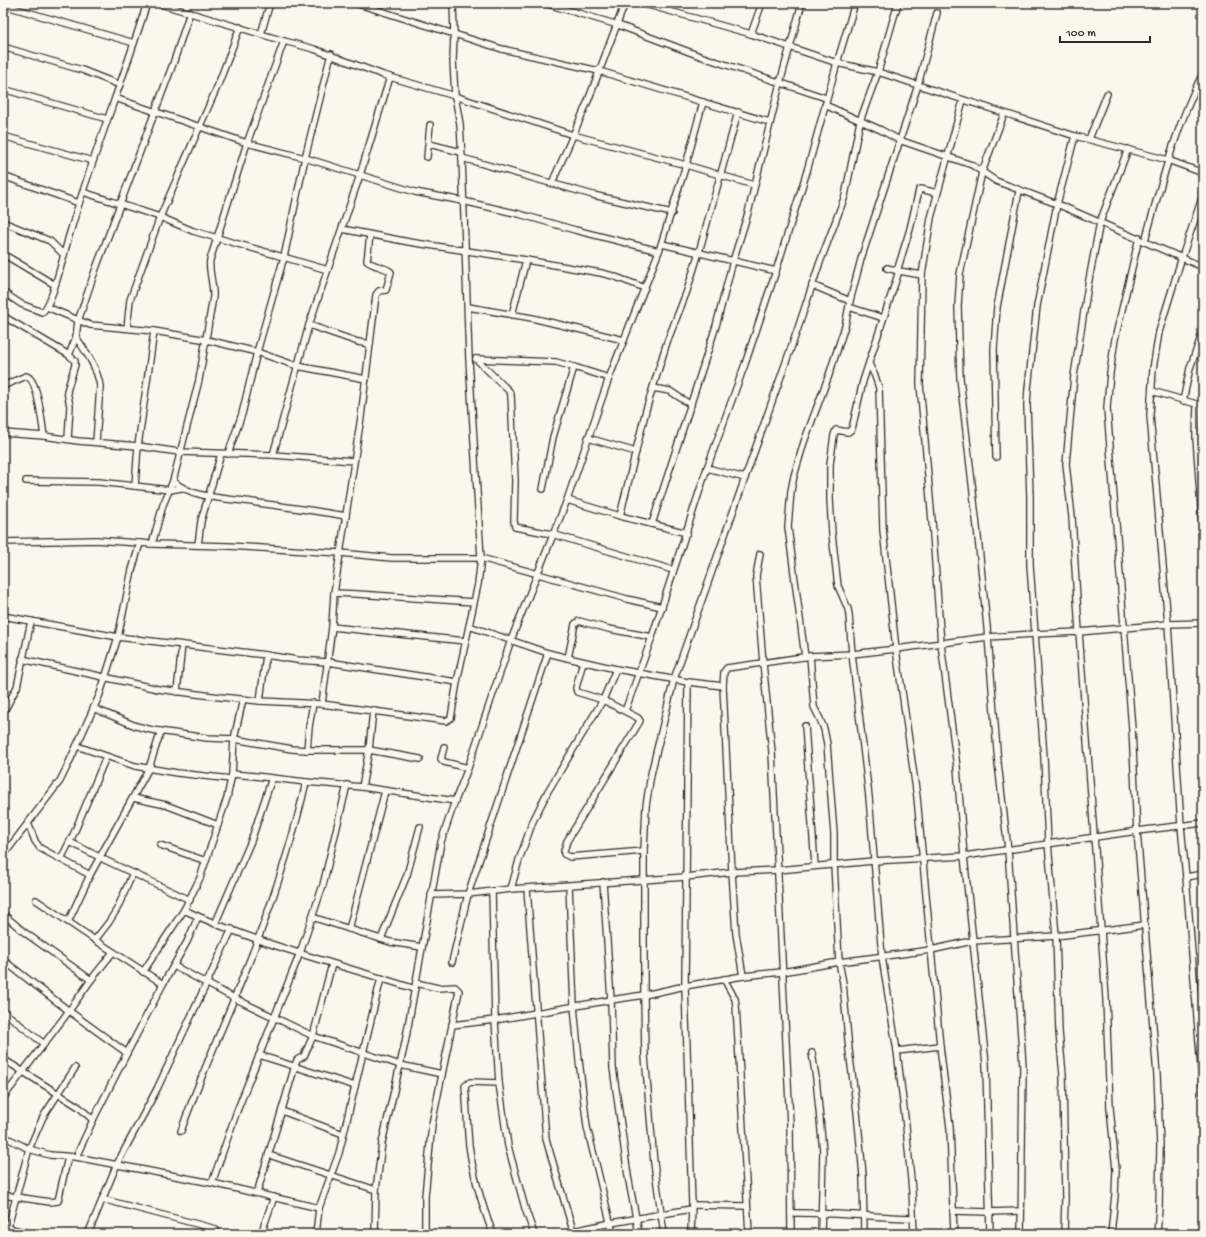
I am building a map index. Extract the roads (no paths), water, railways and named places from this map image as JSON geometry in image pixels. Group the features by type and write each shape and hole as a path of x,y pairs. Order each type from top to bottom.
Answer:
{"street":[{"path":"3,292 21,304 40,312 45,311 47,307 55,285 82,192 147,3"},
{"path":"157,3 284,41 304,45 390,77 455,96 573,135 754,185"},
{"path":"262,34 270,3"},
{"path":"355,3 502,49 599,71 769,122"},
{"path":"22,659 73,669 105,678 177,692 260,701 314,703 448,720 452,716 465,641 478,584 481,558 469,359 462,155 460,124 455,96 453,61 453,3"},
{"path":"544,3 560,5 700,56 826,98"},
{"path":"552,183 588,101 618,25 625,3"},
{"path":"641,3 751,34 837,63 878,72 1004,114 1075,136 1168,160 1203,173"},
{"path":"751,34 762,3"},
{"path":"652,524 716,326 733,261 748,213 769,122 802,3"},
{"path":"625,711 652,637 707,468 745,364 776,271 807,171 826,98 855,3"},
{"path":"664,1234 651,1139 645,1056 644,851 646,806 651,774 674,679 812,285 845,196 860,121 878,72 898,3"},
{"path":"3,5 134,43"},
{"path":"69,355 76,337 78,321 95,271 190,12"},
{"path":"864,1234 863,1175 843,983 839,962 834,834 826,735 814,708 808,656 788,527 791,491 794,476 804,442 829,375 845,326 861,259 918,85 937,13"},
{"path":"127,328 130,300 160,217 218,85 240,28"},
{"path":"152,544 162,505 170,490 173,480 179,452 199,380 207,340 214,287 209,263 247,143 284,41"},
{"path":"3,47 82,70 120,85"},
{"path":"228,454 242,414 257,352 284,257 305,158 331,54"},
{"path":"1157,1234 1159,1208 1159,1138 1157,1075 1137,831 1132,729 1107,408 1115,339 1142,240 1168,160 1192,95 1203,73"},
{"path":"272,455 309,326 360,175 390,77"},
{"path":"3,89 107,119"},
{"path":"1089,139 1107,94"},
{"path":"115,98 247,143 305,158 415,192 519,214 574,230 659,251"},
{"path":"963,100 946,156 930,218 922,275 920,384 941,644 957,767 972,941 986,1064 990,1234"},
{"path":"375,1234 376,1190 382,1143 416,986 441,842 468,768 511,640 538,574 552,534 567,500 609,378 662,244 703,102"},
{"path":"825,105 899,140 972,165 991,179 1057,204 1203,267"},
{"path":"620,516 646,410 667,342 687,290 699,252 738,112"},
{"path":"1004,114 982,172 960,274 958,306 960,378 977,527 988,637 998,763 1008,850 1023,1066 1021,1234"},
{"path":"427,158 430,125"},
{"path":"3,136 93,161"},
{"path":"1064,1234 1065,1199 1063,1075 1059,1032 1056,936 1048,843 1044,757 1030,565 1028,389 1037,306 1057,204 1075,136"},
{"path":"429,144 594,195 672,213"},
{"path":"1111,1234 1116,1170 1110,1108 1106,998 1078,632 1072,517 1066,464 1075,368 1100,222 1128,149"},
{"path":"3,176 79,203"},
{"path":"914,1234 912,1191 897,1051 882,957 868,796 849,615 848,609 839,591 835,565 830,499 830,464 835,432 839,430 849,432 852,428 863,381 898,271 919,190 921,189 937,193"},
{"path":"996,457 994,349 997,307 1020,191"},
{"path":"82,192 160,217 193,231 328,270"},
{"path":"1203,195 1159,332 1153,369 1150,415 1168,624 1181,826 1203,1093"},
{"path":"3,222 50,240 64,255"},
{"path":"342,229 409,242 601,272 644,288"},
{"path":"322,704 332,627 334,593 366,378 376,293 386,290 391,272 368,263 367,258 370,235"},
{"path":"662,244 776,271"},
{"path":"3,254 55,285"},
{"path":"512,315 526,260"},
{"path":"887,268 922,275"},
{"path":"812,285 850,300"},
{"path":"47,307 90,325 154,331 207,340 257,352 297,366 366,378"},
{"path":"468,307 532,318 624,340"},
{"path":"849,307 884,318"},
{"path":"3,316 69,355 75,362 67,391 70,406 68,439"},
{"path":"309,326 358,342 370,344"},
{"path":"135,486 138,446 154,331"},
{"path":"1183,400 1190,368 1203,331"},
{"path":"76,337 99,377 100,386 96,442"},
{"path":"469,359 556,362 609,378"},
{"path":"476,359 506,388 511,395 515,480 515,527 552,534 673,570"},
{"path":"869,364 879,388 883,530 896,649 917,797 940,1046 950,1128 954,1234"},
{"path":"543,489 553,437 574,367"},
{"path":"3,386 26,376 31,378 39,405 44,436"},
{"path":"653,388 670,391 691,405"},
{"path":"1152,391 1200,405 1196,437 1203,537"},
{"path":"3,420 5,433 138,446 179,452 272,455 354,461"},
{"path":"588,438 636,452"},
{"path":"198,545 199,527 221,454"},
{"path":"707,468 745,478"},
{"path":"173,480 181,488 207,497 346,516"},
{"path":"26,481 99,482 170,490 181,488"},
{"path":"567,500 620,516 687,533"},
{"path":"3,542 96,540 340,553 392,558 481,558 519,570 627,599 662,606"},
{"path":"4,852 60,781 77,746 105,678 118,638 132,570 140,543"},
{"path":"760,554 756,576 762,663 772,752 790,1124 791,1234"},
{"path":"334,593 474,602"},
{"path":"3,616 118,638 266,654 297,660 328,662 457,682"},
{"path":"3,712 17,687 31,621"},
{"path":"568,658 575,624 578,621 609,629 652,637"},
{"path":"744,976 736,934 732,872 723,686 724,672 727,668 808,656 852,654 988,637 1078,632 1168,624 1203,623"},
{"path":"469,626 548,653 584,662 688,682 723,686"},
{"path":"332,627 465,641"},
{"path":"177,692 182,645"},
{"path":"452,962 468,894 548,653"},
{"path":"260,701 266,654"},
{"path":"584,662 576,691 580,694 603,700 638,718 640,721 567,841 564,850 566,855 570,857 644,851"},
{"path":"512,889 519,860 531,827 548,791 603,700 616,669"},
{"path":"688,682 685,986 692,1207 691,1234"},
{"path":"143,972 184,910 200,878 227,798 231,776 234,739 242,699"},
{"path":"307,750 309,727 314,703"},
{"path":"93,708 136,726 161,731 207,738 234,739 268,746 307,750 369,750 420,758"},
{"path":"362,787 369,750 373,710"},
{"path":"805,726 815,866"},
{"path":"68,922 90,874 134,798 149,768 161,731"},
{"path":"77,746 135,766 177,773 272,778 347,785 455,801"},
{"path":"444,747 441,759 444,762 468,768"},
{"path":"61,859 98,780 106,757"},
{"path":"215,924 251,841 272,778"},
{"path":"181,1131 258,939 287,854 306,782"},
{"path":"212,1183 237,1111 275,1019 312,918 323,885 347,785"},
{"path":"349,929 384,791"},
{"path":"134,798 166,804 218,825"},
{"path":"28,823 38,845 90,874"},
{"path":"431,895 468,894 512,889 686,877 732,872 778,870 873,860 964,856 1048,843 1203,823"},
{"path":"381,939 400,894 420,827"},
{"path":"70,842 190,900"},
{"path":"160,844 206,861"},
{"path":"95,940 117,909 133,873"},
{"path":"1186,877 1203,874"},
{"path":"603,882 611,1000 613,1068 628,1176 639,1234"},
{"path":"569,886 574,1006 587,1127 613,1234"},
{"path":"527,889 546,1139 573,1233"},
{"path":"492,891 495,1020 499,1083 508,1146 533,1234"},
{"path":"36,900 163,984"},
{"path":"184,910 215,924 332,964 416,986 438,988 455,987 458,989 458,997 432,1124 428,1152 425,1196 426,1234"},
{"path":"3,914 24,932 91,980"},
{"path":"76,1157 127,1053 187,942 198,917"},
{"path":"312,918 381,939 422,947"},
{"path":"452,1025 495,1020 644,995 724,979 931,950 972,941 1101,932 1145,925"},
{"path":"88,1234 117,1164 157,1089 232,929"},
{"path":"3,1098 113,952"},
{"path":"3,960 69,1012 127,1053"},
{"path":"257,1193 294,1066 297,1060 304,1056 313,1036 332,964"},
{"path":"174,966 275,1019 313,1036 400,1065 442,1074"},
{"path":"316,1234 319,1208 332,1175 381,978"},
{"path":"724,979 735,999 736,1004 749,1234"},
{"path":"3,1011 44,1044"},
{"path":"897,1051 940,1046"},
{"path":"812,1053 822,1133 824,1167 821,1234"},
{"path":"260,1055 355,1086"},
{"path":"3,1059 79,1107 93,1120"},
{"path":"6,1234 5,1227 29,1149 43,1117 75,1068"},
{"path":"494,1234 480,1194 472,1159 469,1143 465,1086 470,1082 499,1083"},
{"path":"282,1111 343,1134"},
{"path":"3,1136 29,1149 50,1155 76,1157 117,1164 212,1183 319,1208"},
{"path":"269,1155 376,1190"},
{"path":"3,1195 50,1202 58,1201 68,1157"},
{"path":"261,1234 274,1197"},
{"path":"102,1199 212,1228 216,1230 218,1234"},
{"path":"566,1234 611,1223 692,1207 747,1206"},
{"path":"953,1211 1022,1211"},
{"path":"790,1213 821,1212 855,1216 913,1218"},
{"path":"855,1216 864,1225"},
{"path":"5,1227 33,1234"}]}
